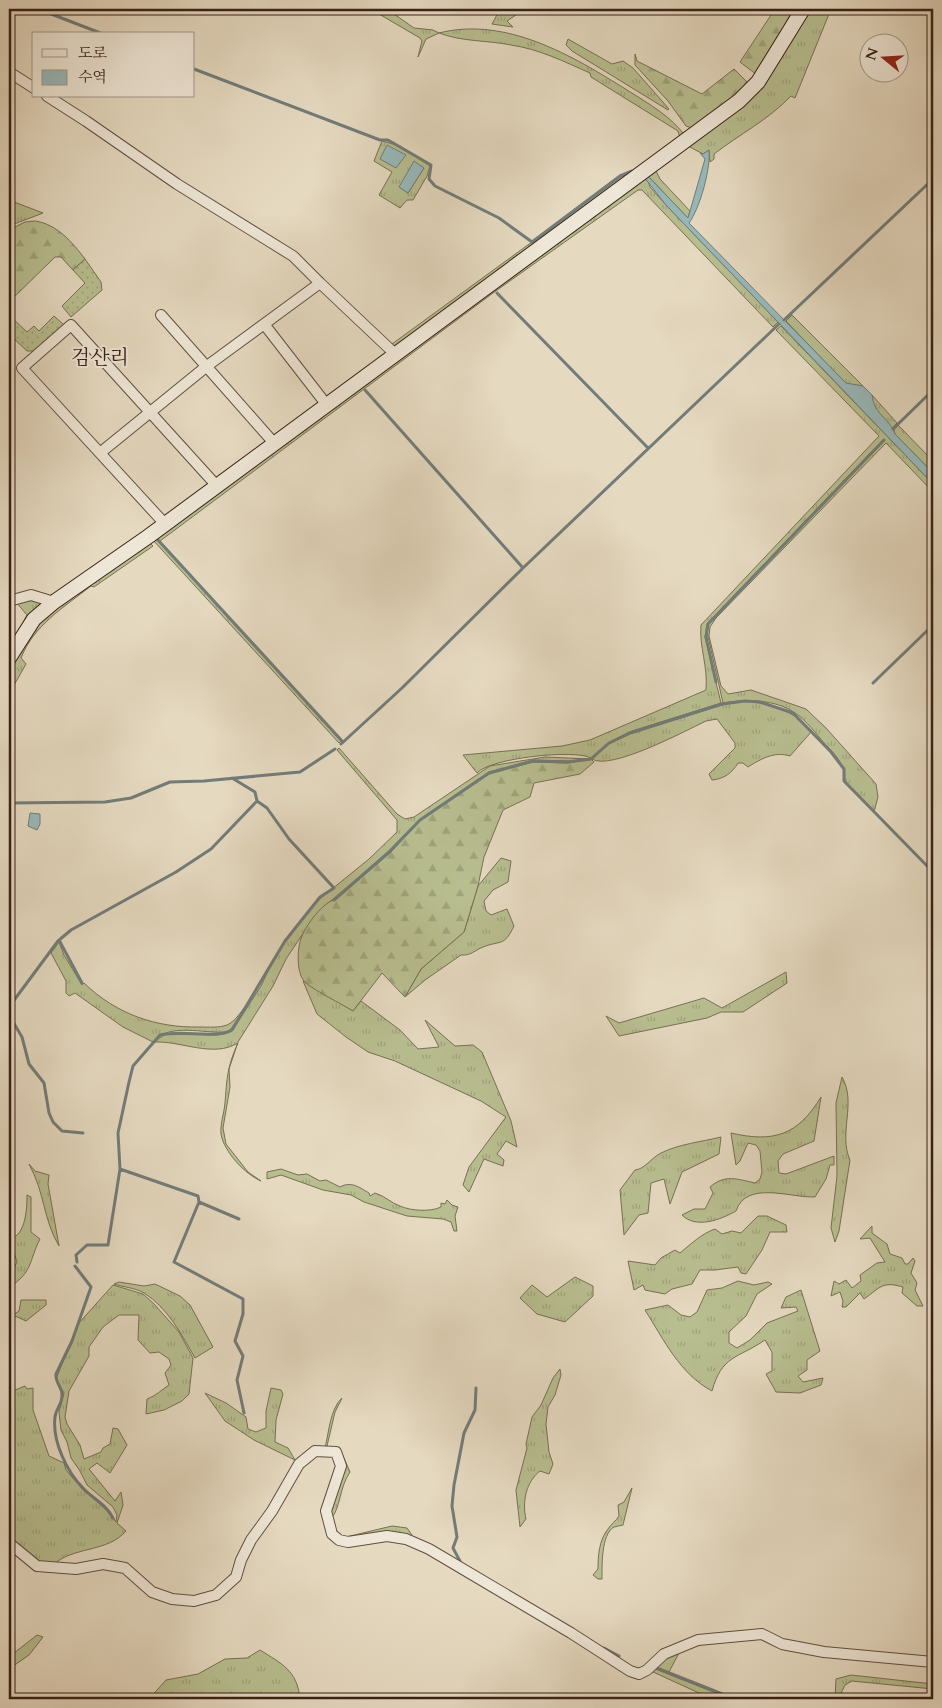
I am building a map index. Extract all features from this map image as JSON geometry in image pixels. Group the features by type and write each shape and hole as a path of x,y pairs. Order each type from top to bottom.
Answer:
{"street":[{"path":"9,658 28,626 54,602 165,524 394,353 739,101 758,82 803,9"},
{"path":"9,72 32,87"},
{"path":"50,98 177,184 293,256 394,353"},
{"path":"100,453 207,366 320,284"},
{"path":"161,315 274,443"},
{"path":"264,324 326,404"},
{"path":"165,524 22,368 71,325 151,410 216,485"},
{"path":"11,597 31,595 54,602"},
{"path":"9,1544 37,1566 76,1569 103,1564 125,1568 152,1592 172,1599 194,1601 216,1595 236,1577 241,1560 251,1540 272,1511 299,1464 315,1451 329,1450 336,1452 341,1466 326,1511 332,1534 339,1540 361,1541 387,1536 406,1539 429,1549 571,1633 630,1671 639,1674 647,1670 664,1654 698,1640 762,1634 782,1644 824,1652 933,1662"}],"green space":[{"path":"365,9 387,9 414,28 433,30 439,33 426,39 418,57 422,41 420,38 379,14"},
{"path":"504,9 525,9 507,21 513,27 492,24 498,13"},
{"path":"775,9 800,9 757,75 740,62"},
{"path":"807,9 831,9 795,98 791,96 763,120 714,154 714,159 710,162 709,150 703,154 688,146 656,171 660,179 690,211 688,218 646,174 650,187 666,205 778,322 773,327 642,190 638,190 493,293 160,541 156,539 341,741 339,743 152,539 741,102"},
{"path":"464,29 489,30 538,42 584,64 643,100 674,123 686,137 392,349 387,344 392,344 621,177 634,171 680,138 678,131 591,77 590,73 542,53 521,47 457,38 439,33"},
{"path":"568,39 612,64 623,61 633,68 669,109 572,51 566,45"},
{"path":"635,54 637,61 702,94 734,69 750,85 692,128 686,126 668,101 635,65"},
{"path":"382,141 400,146 430,166 427,176 413,200 407,200 400,208 379,195 392,172 374,161","holes":["424,168 408,193 399,187"]},
{"path":"9,200 43,213 9,226"},
{"path":"35,221 50,226 64,235 85,259 73,270 61,257 55,257 10,301 9,310 9,230 25,222"},
{"path":"85,259 101,282 102,290 71,317 62,306 85,283 73,270"},
{"path":"9,315 27,332 34,326 39,331 54,316 64,325 34,351 27,351 9,334"},
{"path":"792,315 863,386 846,384 786,321"},
{"path":"781,326 933,484 933,492 886,443 716,618 710,627 709,636 721,686 728,694 751,690 806,709 826,728 876,784 878,797 874,812 845,781 842,765 836,756 795,713 779,705 760,701 723,703 707,632 708,625 714,617 883,440 707,624 705,637 721,703 629,732 608,743 591,758 568,754 533,756 498,763 477,773 463,755 562,746 590,740 706,690 701,625 879,436 776,330"},
{"path":"872,395 897,423 892,428 873,406"},
{"path":"898,425 933,461 933,473 895,434 894,430"},
{"path":"149,542 153,546 94,587 91,586 41,627 33,636 21,658 26,664 9,694 9,664 35,622"},
{"path":"27,598 39,601 42,605 9,648 27,615 16,602"},
{"path":"745,701 782,709 797,718 812,731 790,756 773,755 748,767 743,763 738,763 727,775 712,780 709,774 735,748 735,743 717,719 706,721 665,741 630,755 614,760 601,761 592,759 609,744 630,734 722,705"},
{"path":"339,748 397,814 405,819 414,817 490,766 545,757 590,759 568,761 533,760 489,772 419,820 389,852 326,905 310,923 286,959 273,986 238,1043 218,1049 208,1049 155,1042 163,1036 172,1033 213,1035 232,1031 261,986 274,958 305,915 321,898 369,859 397,832 397,820 337,750"},
{"path":"591,759 594,762 580,774 534,783 530,797 503,810 484,857 478,886 464,932 421,969 405,997 382,973 353,1011 304,981 301,977 298,952 300,940 311,920 326,904 335,900 390,853 420,821 489,774 533,762 568,763"},
{"path":"501,858 511,861 508,882 493,890 484,901 486,911 491,915 507,909 514,926 505,940 483,947 468,955 461,955 425,980 405,997 421,969 464,932 478,886"},
{"path":"59,942 64,955 82,985 84,983 96,994 123,1011 152,1022 184,1027 221,1027 233,1021 248,1003 227,1032 187,1030 168,1032 153,1042 123,1027 75,993 69,996 66,993 66,981 51,953"},
{"path":"786,972 787,983 743,1012 721,1012 707,1018 619,1036 606,1016 619,1023 704,998 722,1008"},
{"path":"303,981 353,1011 361,1001 400,1030 418,1049 439,1047 425,1020 455,1046 473,1045 482,1052 511,1121 517,1147 506,1141 497,1154 504,1160 503,1166 484,1159 469,1192 463,1185 469,1167 506,1117 481,1101 395,1061 368,1052 317,1014"},
{"path":"229,1069 230,1087 223,1128 226,1144 248,1172 261,1181 248,1173 236,1162 223,1141 221,1126"},
{"path":"842,1077 848,1097 846,1139 850,1160 839,1231 835,1242 831,1228 837,1176 836,1103"},
{"path":"821,1097 814,1141 783,1154 778,1161 779,1173 786,1174 834,1156 834,1165 830,1165 826,1179 815,1197 759,1193 749,1196 741,1202 736,1211 716,1220 694,1222 682,1215 694,1209 705,1209 713,1193 710,1187 721,1180 731,1179 755,1183 760,1179 762,1172 760,1151 756,1145 748,1143 740,1161 736,1165 731,1133 760,1137 784,1133 794,1128 803,1120"},
{"path":"721,1137 719,1154 682,1172 670,1204 664,1179 651,1183 648,1213 639,1215 624,1235 620,1190 635,1170 642,1168 657,1155 668,1150"},
{"path":"29,1164 35,1171 49,1175 48,1184 59,1246 50,1226 38,1185"},
{"path":"281,1169 298,1175 307,1174 320,1181 326,1180 340,1187 355,1185 369,1193 370,1196 375,1193 397,1205 410,1209 437,1209 441,1207 441,1203 445,1204 447,1200 452,1205 458,1207 455,1216 457,1231 454,1231 451,1222 443,1219 407,1216 364,1202 351,1195 323,1190 281,1175 267,1179 267,1172"},
{"path":"27,1195 31,1197 31,1232 40,1239 27,1271 9,1288 9,1277 17,1262 10,1239 22,1227 26,1214"},
{"path":"758,1216 767,1216 786,1225 787,1232 770,1232 762,1250 746,1274 741,1273 738,1267 700,1270 692,1284 672,1289 665,1294 645,1290 643,1285 634,1290 628,1261 655,1265 661,1258 675,1250 680,1253 701,1236 715,1229 722,1234 732,1231 741,1233"},
{"path":"872,1226 872,1233 887,1244 890,1254 902,1258 905,1264 908,1264 913,1258 915,1261 911,1273 917,1283 915,1290 923,1306 917,1306 902,1293 903,1287 896,1285 882,1286 864,1299 860,1293 846,1307 842,1307 843,1301 840,1292 831,1296 834,1281 839,1284 846,1280 852,1288 861,1281 860,1275 877,1263 885,1262 870,1238 860,1239"},
{"path":"575,1277 593,1286 593,1296 565,1322 537,1314 520,1298 532,1285 547,1297"},
{"path":"738,1281 754,1285 768,1282 772,1284 757,1294 746,1316 729,1332 729,1343 737,1348 750,1340 767,1323 798,1311 796,1307 781,1308 786,1297 801,1290 820,1351 807,1360 807,1370 798,1376 803,1382 823,1378 821,1385 800,1393 776,1392 766,1374 772,1371 772,1352 765,1340 726,1364 716,1379 712,1391 701,1384 682,1366 645,1310 668,1305 681,1315 690,1317 697,1312 707,1290 722,1288"},
{"path":"119,1282 144,1286 155,1284 180,1296 190,1305 213,1347 195,1358 173,1322 160,1306 141,1291 114,1284"},
{"path":"113,1285 143,1294 179,1332 193,1358 189,1394 182,1401 164,1410 146,1414 147,1399 169,1385 165,1373 171,1365 169,1359 159,1352 150,1353 138,1340 139,1315 119,1315 103,1327 89,1347 89,1356 69,1391 65,1417 67,1424 80,1445 84,1459 101,1452 103,1448 110,1444 113,1428 118,1429 127,1445 110,1473 97,1463 89,1469 115,1501 121,1492 123,1505 117,1523 126,1531 109,1543 70,1555 53,1565 38,1561 9,1540 9,1385 13,1391 25,1386 27,1389 33,1388 33,1410 49,1456 64,1463 66,1470 84,1491 108,1509 116,1522 117,1515 113,1507 87,1485 71,1458 67,1442 61,1430 59,1412 64,1393 56,1379 78,1324"},
{"path":"21,1300 46,1300 46,1305 26,1321 13,1315 19,1311"},
{"path":"560,1369 561,1375 555,1395 548,1407 546,1424 549,1452 553,1464 549,1474 540,1471 531,1481 525,1499 526,1519 520,1527 516,1490 527,1448 526,1444 532,1417 541,1405 553,1378"},
{"path":"271,1388 281,1390 283,1394 276,1420 275,1442 288,1448 295,1460 254,1440 225,1421 205,1393 226,1403 246,1417 248,1429 256,1432 266,1428 266,1411"},
{"path":"342,1398 335,1412 327,1446 341,1451 350,1472 346,1478 337,1509 331,1519 332,1526 337,1533 346,1537 392,1526 407,1528 412,1535 410,1540 388,1535 357,1540 341,1539 335,1536 331,1530 328,1520 329,1510 339,1481 341,1462 338,1452 325,1448 332,1414"},
{"path":"632,1488 623,1525 614,1527 604,1543 602,1579 598,1579 593,1575 598,1569 601,1543 609,1527 619,1516 618,1505 624,1502"},
{"path":"37,1635 43,1637 29,1655 9,1669 9,1657"},
{"path":"260,1650 282,1664 292,1674 296,1681 300,1699 149,1699 166,1680 198,1674 225,1659 247,1658"},
{"path":"680,1651 669,1672 653,1666"},
{"path":"653,1668 733,1699 699,1693 651,1671"},
{"path":"851,1675 933,1684 933,1689 852,1681 845,1685 838,1699 835,1699 836,1679"}],"water":[{"path":"387,145 406,155 396,168 380,159"},
{"path":"709,150 704,188 689,223 846,383 863,386 872,395 873,402 890,424 895,434 933,473 933,484 666,205 644,177 646,174 688,218 705,159 700,153 703,154"},
{"path":"414,161 424,168 408,193 399,187"},
{"path":"30,813 40,814 40,824 37,830 28,826"}],"waterway":[{"path":"37,9 42,10"},
{"path":"46,12 98,32"},
{"path":"195,69 380,140 388,140 431,165 429,179 435,186 499,218 532,242 620,176 632,171"},
{"path":"784,320 933,179"},
{"path":"497,293 648,448"},
{"path":"341,744 402,688 523,568 779,324"},
{"path":"365,390 523,568"},
{"path":"893,429 933,390"},
{"path":"716,682 706,637 708,624 884,440"},
{"path":"158,540 343,742"},
{"path":"873,683 933,625"},
{"path":"334,900 389,852 420,820 489,773 533,761 568,762 591,759 609,743 630,733 722,704 745,701 760,702 793,713 831,752 844,769 844,781 933,872"},
{"path":"9,803 105,802 131,798 170,782 204,781 300,772 335,749"},
{"path":"77,1262 76,1255 87,1245 108,1245 120,1169 118,1133 133,1066 160,1035 178,1033 217,1034 232,1030 285,941 320,897 334,888 289,839 267,808 257,801 255,792 232,778"},
{"path":"9,1007 58,941 71,930 176,872 211,849 257,801"},
{"path":"929,868 933,863"},
{"path":"59,940 82,983"},
{"path":"9,1015 22,1037 29,1064 44,1083 49,1113 53,1122 62,1131 83,1133"},
{"path":"120,1169 198,1196 199,1202 174,1262 243,1299 243,1314 235,1341 243,1356 237,1380 244,1413"},
{"path":"199,1202 239,1219"},
{"path":"75,1266 91,1287 72,1341 56,1374 62,1396 55,1417 56,1436 58,1446 71,1474 83,1488 107,1509 113,1518"},
{"path":"461,1563 453,1548 457,1537 452,1506 464,1433 475,1410 476,1388"},
{"path":"604,1648 619,1656"},
{"path":"654,1667 735,1699"}],"district":[{"name":"검산리","path":"100,357"}]}
